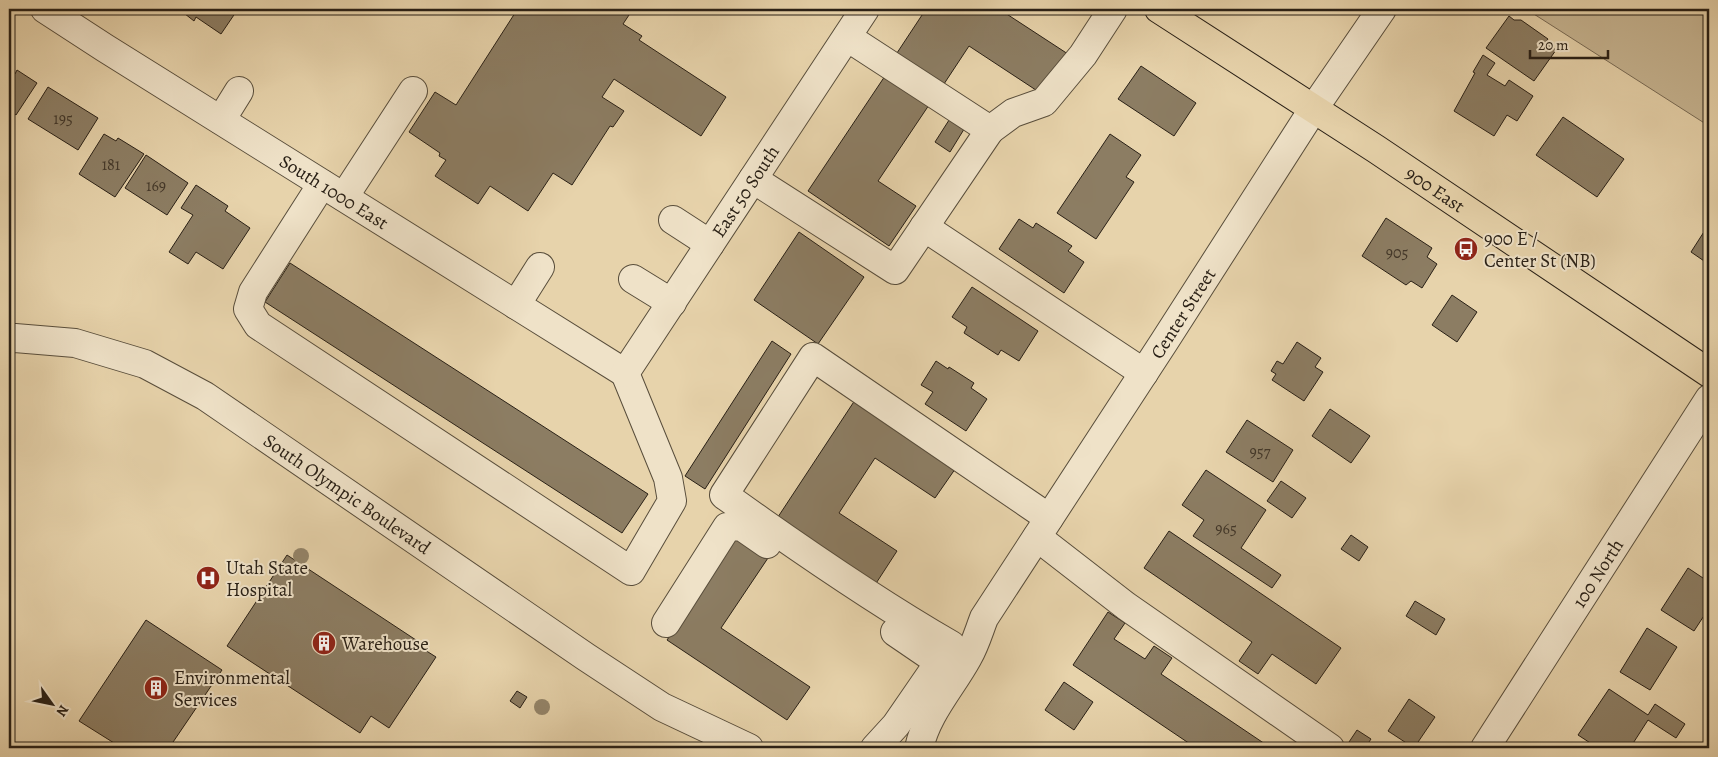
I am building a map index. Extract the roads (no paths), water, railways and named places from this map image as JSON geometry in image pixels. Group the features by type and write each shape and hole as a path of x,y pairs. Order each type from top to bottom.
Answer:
{"main road":[{"name":"900 East","path":"1159,9 1314,108 1709,373"}],"street":[{"name":"South 1000 East","path":"45,9 104,48 626,373"},
{"name":"East 50 South","path":"626,373 863,9"},
{"path":"753,179 895,270 990,130 1013,113 1044,102 1083,55 1114,9"},
{"name":"Center Street","path":"919,748 922,735 932,713 969,656 984,618 1314,108 1382,9"},
{"path":"847,36 990,130"},
{"path":"221,120 239,91"},
{"path":"413,91 253,292 248,309 258,325 632,571 672,501 668,478 626,373"},
{"path":"673,220 710,244"},
{"path":"924,227 1144,373"},
{"path":"516,305 540,267"},
{"path":"633,279 672,303"},
{"name":"South Olympic Boulevard","path":"9,339 75,343 145,364 205,396 662,707 711,748"},
{"path":"945,654 908,620 724,495 813,357 1043,528 1126,606 1330,748"},
{"name":"100 North","path":"1485,748 1709,399"},
{"path":"666,623 727,527 741,526 945,654"},
{"name":"Center Street","path":"875,748 896,725 945,654 984,618"},
{"name":"South Olympic Boulevard","path":"662,707 749,748"}],"place":[{"name":"900 E / Center St (NB)","path":"1466,249"},
{"name":"Utah State Hospital","path":"208,578"},
{"name":"Warehouse","path":"324,643"},
{"name":"Environmental Services","path":"156,688"}]}
